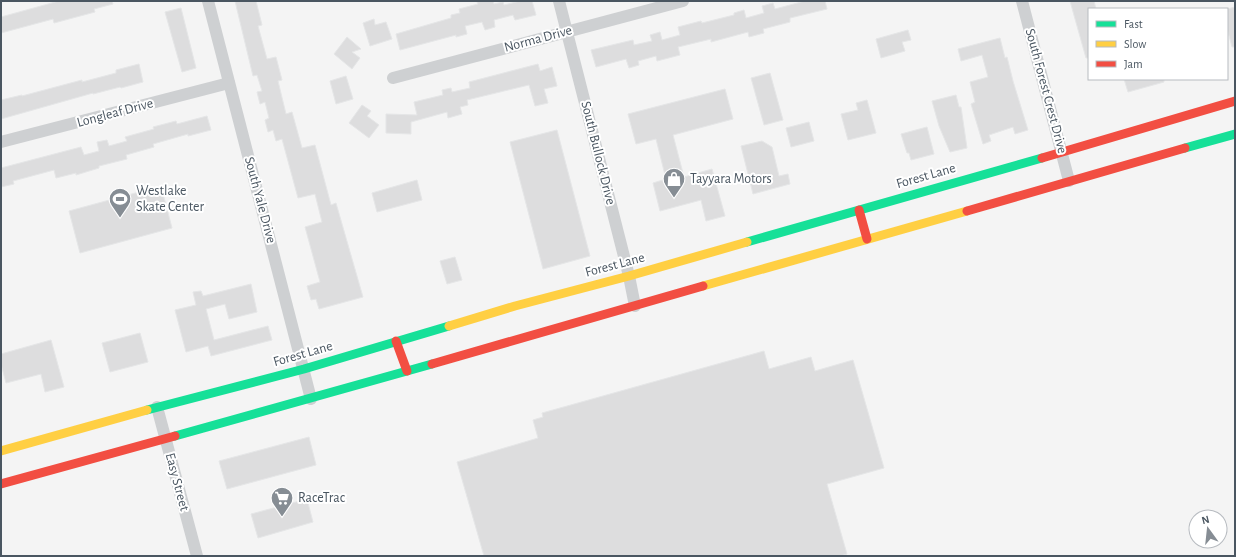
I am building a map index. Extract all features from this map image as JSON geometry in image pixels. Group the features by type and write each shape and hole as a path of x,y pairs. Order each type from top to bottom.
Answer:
{"main road":[{"name":"Forest Lane","path":"1,451 157,407 304,369 515,306 629,276 1235,101"},
{"path":"1,484 312,399 1235,134"},
{"path":"859,210 867,239"},
{"path":"396,341 407,371"}],"street":[{"name":"South Yale Drive","path":"208,1 312,399"},
{"name":"South Bullock Drive","path":"559,1 629,276 635,306"},
{"name":"Norma Drive","path":"393,78 683,1"},
{"name":"South Forest Crest Drive","path":"1022,1 1069,181"},
{"name":"Longleaf Drive","path":"1,142 229,83"},
{"name":"Easy Street","path":"157,407 197,556"}],"building":[{"path":"59,1 112,1 113,4 94,9 95,12 54,23 53,19 1,33 1,17"},
{"path":"235,1 256,1 262,25 258,26 267,59 276,57 282,80 278,81 286,114 292,112 302,148 315,145 331,205 336,203 363,297 319,309 316,299 311,300 307,286 320,282 305,227 322,222 315,194 298,198 282,139 276,141 273,130 268,132 265,120 269,118 265,102 260,104 257,92 262,91 257,75 253,76"},
{"path":"493,1 494,4 503,2 504,5 520,1 532,1 536,15 515,20 513,15 494,20 495,27 485,30 482,22 465,26 467,34 456,37 456,35 400,50 396,34 451,18 451,15 460,13 459,9 478,4 477,2"},
{"path":"805,1 825,1 827,9 790,18 790,22 763,29 764,33 749,37 748,32 711,42 711,39 678,47 680,55 657,61 656,56 638,61 639,65 629,68 626,59 596,67 591,50 633,40 634,45 652,41 650,35 660,32 662,40 680,35 678,27 734,15 734,13 744,10 746,18 764,13 762,6 773,3 775,9"},
{"path":"1070,1 1094,1 1096,8 1088,8 1088,58 1086,58"},
{"path":"1235,7 1235,47 1232,47 1228,32 1228,9"},
{"path":"181,8 196,68 182,72 165,12"},
{"path":"374,19 375,25 386,22 392,39 370,46 363,23"},
{"path":"908,30 911,40 902,42 905,51 881,58 876,39"},
{"path":"347,37 361,49 352,52 360,58 352,69 334,54"},
{"path":"1000,38 1028,130 1015,134 1013,127 989,135 991,141 983,144 971,104 975,102 970,82 988,77 982,55 961,61 958,49"},
{"path":"139,64 143,82 93,93 1,119 1,100 82,80 82,82 116,73 116,70"},
{"path":"538,64 540,71 552,67 557,86 544,89 548,103 535,106 529,85 467,100 468,105 460,107 462,114 448,118 447,112 411,122 411,134 386,133 386,114 417,115 414,102 443,95 442,90 451,88 452,92 470,88 469,82"},
{"path":"770,73 783,120 764,125 751,78"},
{"path":"346,76 353,99 336,104 330,81"},
{"path":"1124,80 1164,80 1164,82 1128,92"},
{"path":"725,89 733,119 673,135 684,177 712,169 725,216 706,221 701,200 660,211 653,183 666,179 656,139 636,144 628,114"},
{"path":"956,95 959,107 961,107 967,148 950,152 939,126 932,101"},
{"path":"867,100 876,133 848,140 841,114 858,110 856,103"},
{"path":"362,105 371,111 367,116 379,125 369,138 349,123"},
{"path":"207,116 211,130 188,136 188,134 153,144 154,147 126,155 127,159 99,166 99,168 76,175 76,173 56,178 54,170 13,181 14,184 1,187 1,168 81,147 84,155 99,151 97,142 107,140 109,146 127,141 125,137 154,129 153,127 176,121 177,124"},
{"path":"809,122 814,141 791,147 786,128"},
{"path":"927,127 934,154 911,160 909,153 907,153 901,134"},
{"path":"557,130 590,256 543,269 510,142"},
{"path":"762,141 772,147 779,176 788,174 790,184 753,194 741,146"},
{"path":"417,180 422,200 377,212 372,193"},
{"name":"Westlake Skate Center","path":"161,186 172,228 80,253 69,211"},
{"path":"455,257 462,280 447,284 440,261"},
{"path":"251,284 257,312 229,319 225,304 206,309 214,340 268,326 272,340 211,356 208,346 186,352 175,310 196,305 193,292 201,291 203,296"},
{"path":"140,333 148,362 110,372 102,343"},
{"path":"51,340 64,387 45,392 41,374 6,383 1,364 1,354"},
{"path":"764,351 769,369 811,357 815,371 853,360 884,468 827,484 847,554 840,556 484,556 457,462 538,438 533,420 543,417 542,413"},
{"name":"RaceTrac","path":"309,437 316,465 227,489 219,461"},
{"name":"RaceTrac","path":"307,499 313,522 258,538 251,514"}],"traffic: fast":[{"path":"1185,148 1235,134"},
{"path":"747,242 1042,158"},
{"path":"147,410 304,369 449,326"},
{"path":"175,436 432,364"}],"traffic: slow":[{"path":"703,286 967,211"},
{"path":"449,326 515,306 629,276 747,242"},
{"path":"1,451 147,410"}],"traffic: jam":[{"path":"1042,158 1235,101"},
{"path":"967,211 1185,148"},
{"path":"859,210 867,239"},
{"path":"432,364 703,286"},
{"path":"396,341 407,371"},
{"path":"1,484 175,436"}],"place":[{"name":"Tayyara Motors","path":"674,198"},
{"name":"Westlake Skate Center","path":"120,218"},
{"name":"RaceTrac","path":"282,518"}]}
